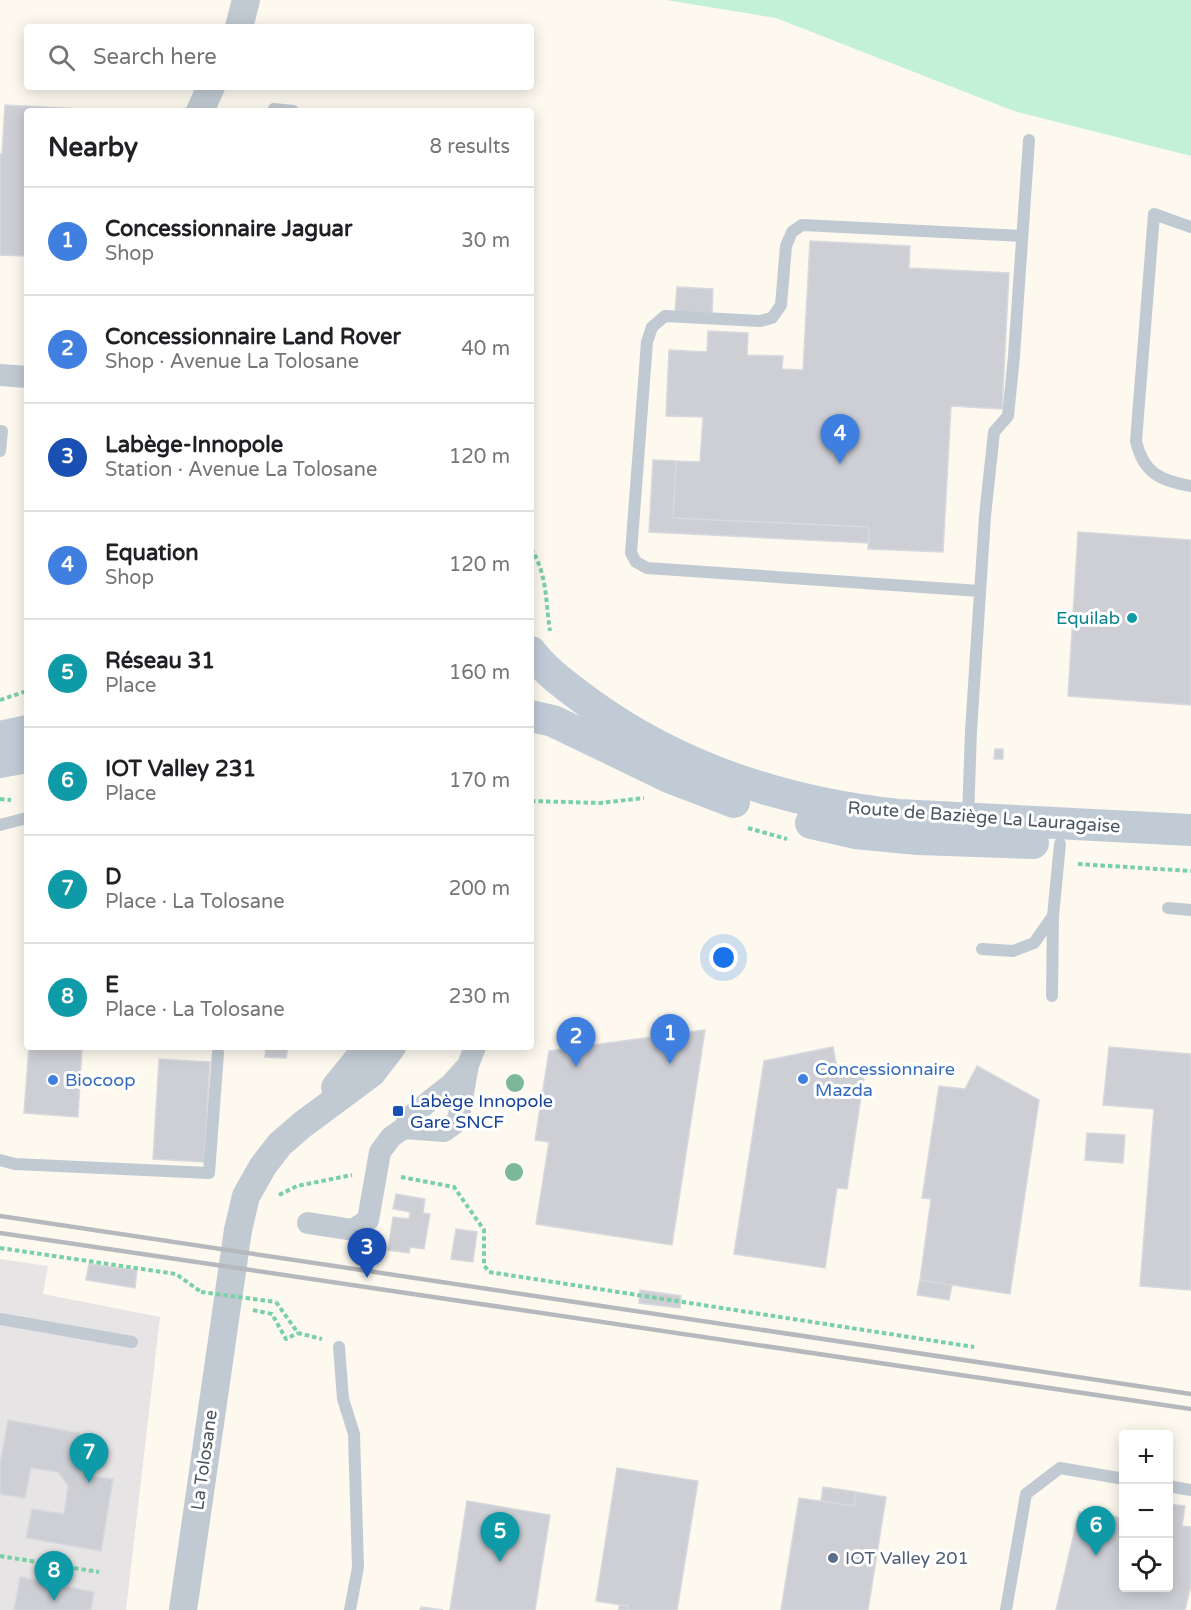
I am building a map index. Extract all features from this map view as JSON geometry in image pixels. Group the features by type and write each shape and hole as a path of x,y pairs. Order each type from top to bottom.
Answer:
{"main road":[{"name":"Route de Baziège La Lauragaise","path":"542,644 567,686 608,717 657,745 722,775 781,795 850,810 898,815 1191,830"},
{"name":"Route de Baziège La Lauragaise","path":"534,717 553,721 669,777 736,802 787,818 855,833 918,839 1191,852"},
{"path":"0,737 24,732"},
{"path":"0,762 24,758"}],"street":[{"path":"240,24 246,0"},
{"path":"201,108 210,90"},
{"path":"0,375 24,377"},
{"path":"302,1125 363,1050"},
{"path":"302,1125 372,1073 390,1050"},
{"path":"308,1223 353,1230 368,1220 366,1173 391,1137 404,1128 412,1115 450,1084 471,1056"},
{"path":"404,1128 444,1131 458,1121 471,1056"},
{"name":"La Tolosane","path":"183,1610 238,1230 246,1196 263,1166 280,1144 302,1125"}],"lane":[{"path":"968,818 971,731 985,516 994,432 1008,416 1029,140"},
{"path":"1191,227 1154,214 1136,441 1139,454 1148,469 1169,482 1191,486"},
{"path":"980,591 646,568 636,562 631,553 646,342 652,327 665,316 760,321 772,318 781,304 786,246 792,232 802,225 1022,236"},
{"path":"0,431 2,431 0,451"},
{"path":"0,825 24,819"},
{"path":"1052,996 1053,916 1060,844"},
{"path":"1168,908 1191,910"},
{"path":"982,950 1013,951 1034,943 1053,916"},
{"path":"0,1160 15,1164 209,1173 218,1053"},
{"path":"0,1318 132,1342"},
{"path":"339,1347 343,1399 354,1434 358,1567 350,1610"},
{"path":"1006,1610 1026,1494 1060,1468 1119,1478"},
{"path":"1173,1487 1191,1490"}],"path":[{"path":"534,555 543,576 542,644"},
{"path":"0,700 24,692"},
{"path":"534,801 600,803 646,797"},
{"path":"290,1190 325,1179 366,1173 454,1187 484,1230 484,1265 489,1272 974,1347"},
{"path":"272,1198 278,1189"},
{"path":"0,1248 176,1274 201,1292 276,1302 298,1333"},
{"path":"251,1287 247,1309 272,1314 286,1339 298,1333 315,1336 339,1347"},
{"path":"0,1556 99,1572"}],"shaded area":[{"path":"0,0 666,0 776,18 1014,111 1191,156 1191,1610 0,1610"},
{"path":"0,1259 48,1266 43,1294 160,1317 126,1610 0,1610"}],"green space":[{"path":"666,0 1191,0 1191,156 1014,111 776,18"}],"building":[{"path":"5,105 61,108 24,108 24,256 0,255 0,154 2,154"},
{"path":"810,241 910,246 909,268 1009,273 1002,409 951,406 943,552 868,549 869,527 673,518 676,461 700,462 703,417 666,416 669,350 707,352 708,331 748,333 747,355 783,356 782,369 803,370"},
{"path":"677,287 713,289 712,313 675,312"},
{"path":"653,460 676,461 673,518 869,527 869,543 649,532"},
{"name":"Equilab","path":"1078,532 1191,540 1191,705 1068,696"},
{"path":"995,749 1003,749 1003,759 994,759"},
{"path":"705,1030 672,1245 536,1224 549,1142 535,1140 549,1051"},
{"path":"833,1047 838,1073 864,1077 847,1189 837,1188 825,1268 734,1254 764,1061"},
{"path":"1109,1047 1191,1054 1191,1290 1140,1286 1154,1109 1103,1105"},
{"name":"Biocoop","path":"29,1050 82,1050 78,1117 24,1113"},
{"path":"266,1050 287,1050 286,1058 265,1057"},
{"path":"159,1059 210,1062 204,1162 153,1159"},
{"path":"977,1066 1039,1100 1010,1294 920,1280 931,1199 922,1198 939,1086 965,1089"},
{"path":"1087,1133 1125,1135 1123,1163 1085,1160"},
{"path":"396,1194 425,1199 423,1213 430,1214 424,1249 410,1247 409,1253 388,1250 393,1217 409,1219 410,1212 393,1209"},
{"path":"456,1229 477,1232 473,1262 451,1259"},
{"path":"89,1264 137,1270 135,1288 86,1280"},
{"path":"920,1280 952,1285 949,1300 917,1295"},
{"path":"640,1290 681,1296 680,1308 639,1303"},
{"path":"8,1420 80,1433 74,1466 82,1467 81,1474 113,1479 101,1551 26,1538 32,1509 64,1514 68,1486 58,1472 31,1468 25,1498 0,1494 0,1464"},
{"path":"617,1468 698,1481 677,1610 628,1610 628,1606 596,1601"},
{"path":"823,1487 856,1492 854,1506 821,1501"},
{"name":"IOT Valley 201","path":"856,1492 886,1497 868,1610 781,1610 799,1498 854,1506"},
{"path":"467,1501 550,1515 535,1610 450,1610"},
{"path":"1173,1505 1185,1506 1182,1526 1191,1527 1191,1585 1185,1610 1056,1610 1079,1512 1119,1517 1119,1592 1173,1592"},
{"path":"20,1577 94,1592 91,1610 14,1610"},
{"path":"619,1605 628,1606 628,1610 619,1610"},
{"path":"421,1607 443,1610 420,1610"}],"railway":[{"path":"0,1216 1191,1394"},
{"path":"0,1233 1191,1409"}],"place":[{"name":"Equation","path":"840,464"},
{"name":"Equilab","path":"1132,618"},
{"name":"Concessionnaire Jaguar","path":"670,1064"},
{"name":"Concessionnaire Land Rover","path":"576,1067"},
{"name":"Concessionnaire Mazda","path":"803,1079"},
{"name":"Biocoop","path":"53,1080"},
{"name":"Labège Innopole Gare SNCF","path":"398,1111"},
{"name":"Labège-Innopole","path":"367,1278"},
{"name":"D","path":"89,1483"},
{"name":"IOT Valley 231","path":"1096,1556"},
{"name":"IOT Valley 201","path":"833,1558"},
{"name":"Réseau 31","path":"500,1562"},
{"name":"E","path":"54,1601"}]}
